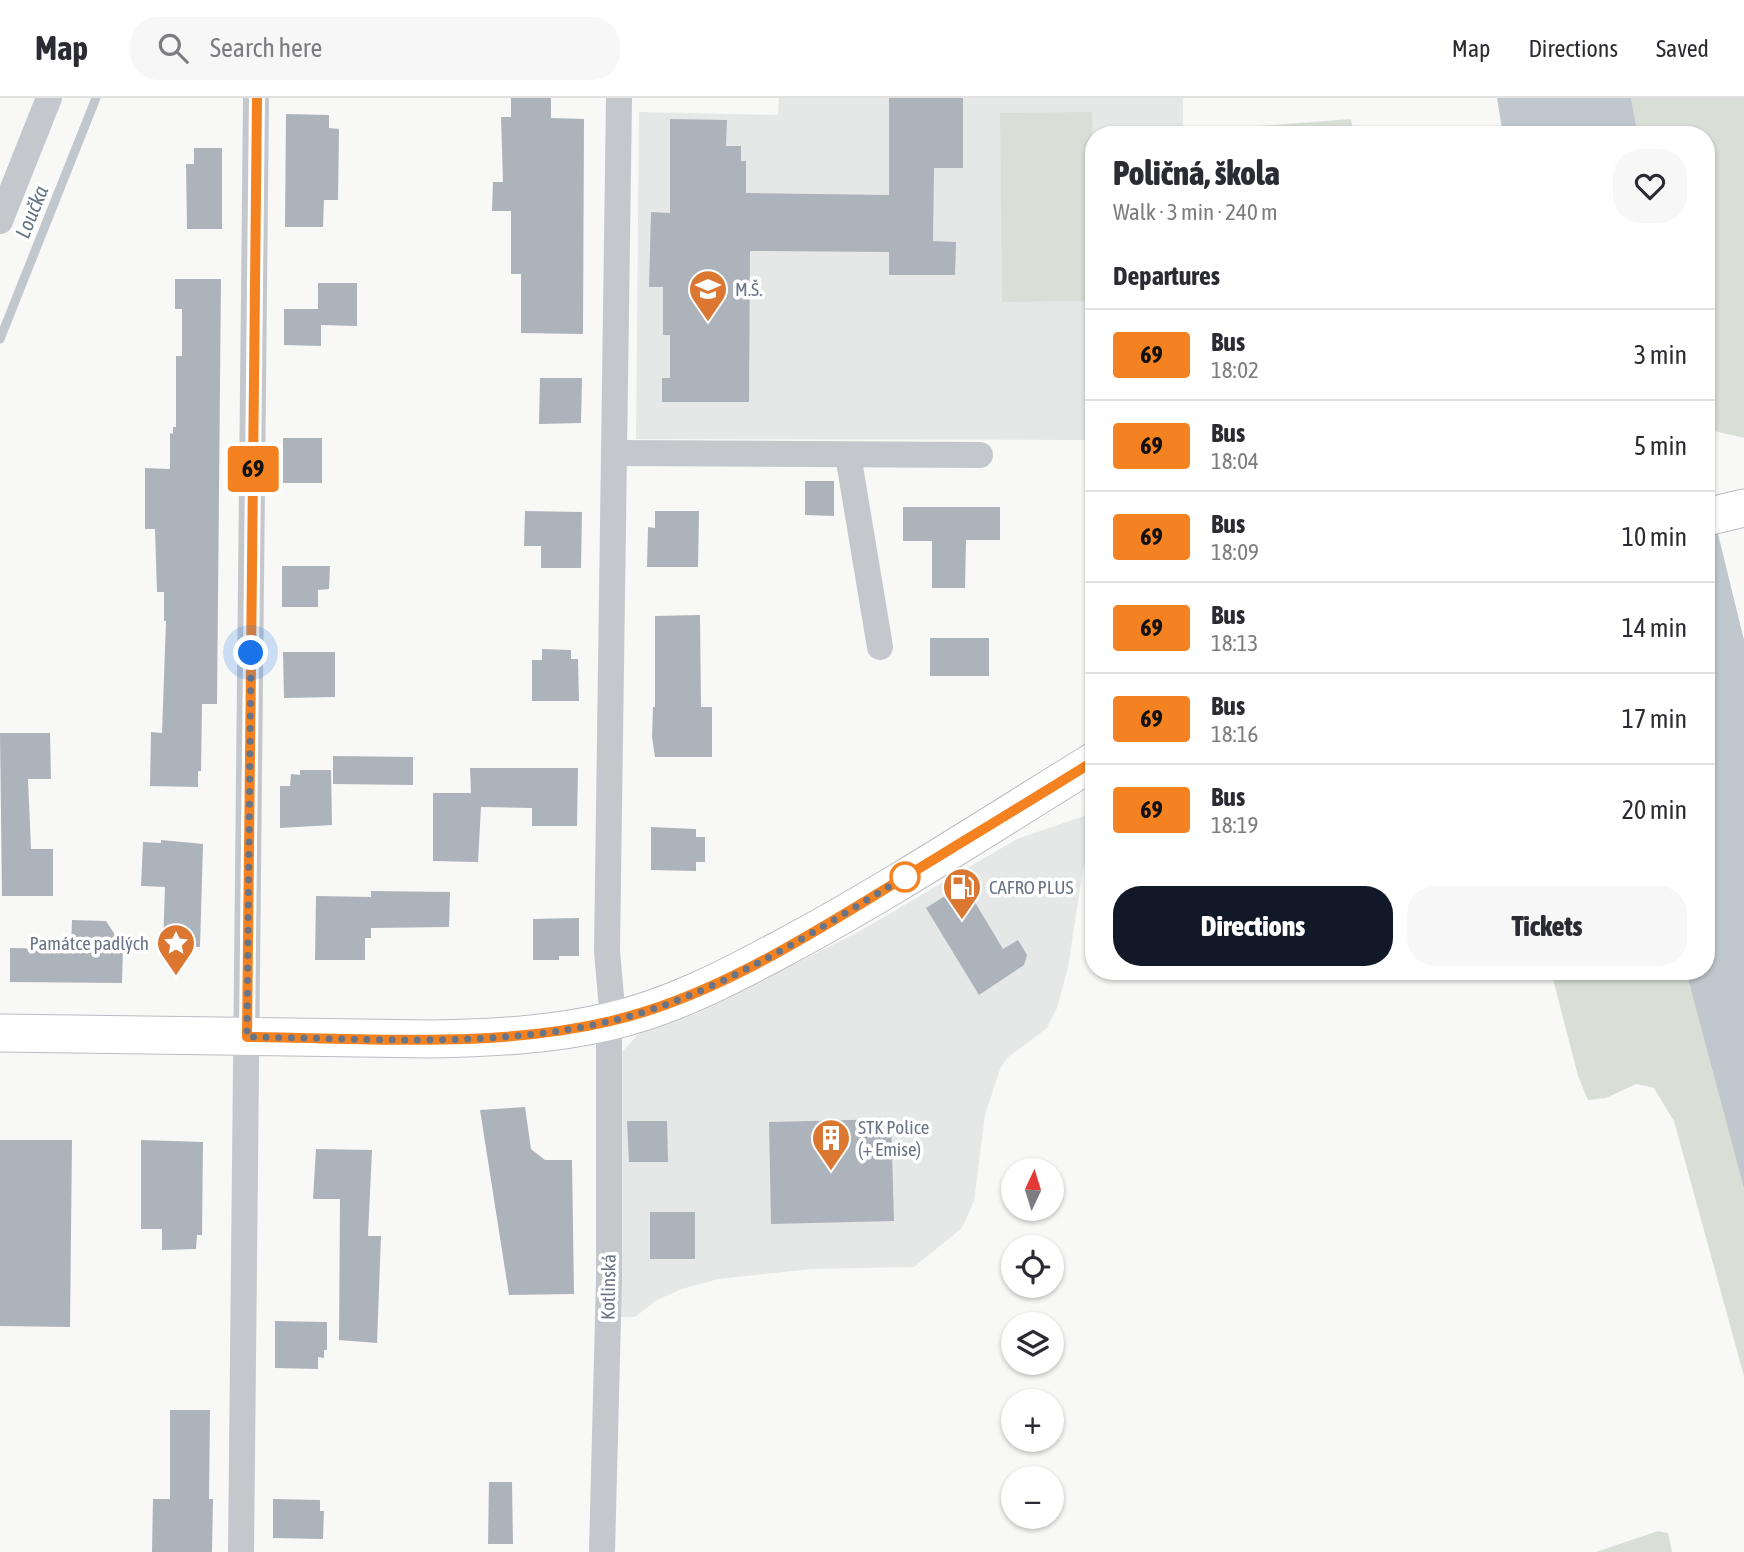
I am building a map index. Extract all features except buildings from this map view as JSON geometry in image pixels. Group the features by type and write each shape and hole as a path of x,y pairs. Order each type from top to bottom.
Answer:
{"main road":[{"path":"1715,515 1744,508"},
{"path":"0,1033 485,1038 611,1021 684,997 828,924 1085,767"}],"street":[{"path":"0,221 48,98"},
{"path":"241,1552 257,98"},
{"name":"Kotlinská","path":"602,1552 609,1279 612,994 607,951 619,98"},
{"path":"614,453 980,455"},
{"path":"848,455 880,647"}],"shaded area":[{"path":"779,98 1183,98 1183,126 1085,126 1085,440 636,439 639,112 778,115"},
{"path":"1497,98 1631,98 1636,126 1502,126"},
{"path":"1631,98 1744,98 1744,438 1715,431 1715,126 1636,126"},
{"path":"1092,112 1092,126 1085,126 1085,301 1002,302 1000,113"},
{"path":"1351,119 1352,126 1261,126"},
{"path":"1715,522 1744,640 1744,1188 1688,980 1715,980"},
{"path":"1085,816 1085,863 1068,967 1057,1008 1047,1028 1007,1058 1000,1069 985,1115 974,1201 962,1228 914,1267 812,1269 718,1279 682,1289 657,1300 635,1317 619,1317 621,1053 641,1031 696,1014 860,931 1017,839"},
{"path":"1553,980 1694,980 1744,1175 1744,1376 1674,1121 1654,1088 1636,1084 1606,1098 1588,1100 1578,1076"},
{"path":"1658,1531 1668,1533 1672,1552 1596,1552"}],"waterway":[{"name":"Loučka","path":"0,339 96,98"}],"bus line":[{"name":"69","path":"257,98 247,1037 485,1038 576,1027 640,1013 684,997 737,972 828,924 1085,767"}],"place":[{"name":"M.Š.","path":"708,323"},
{"name":"CAFRO PLUS","path":"962,921"},
{"name":"Památce padlých","path":"176,977"},
{"name":"STK Police (+ Emise)","path":"831,1172"}],"route":[{"path":"251,653 247,1037 485,1038 611,1021 684,997 737,972 828,924 905,877"}]}
